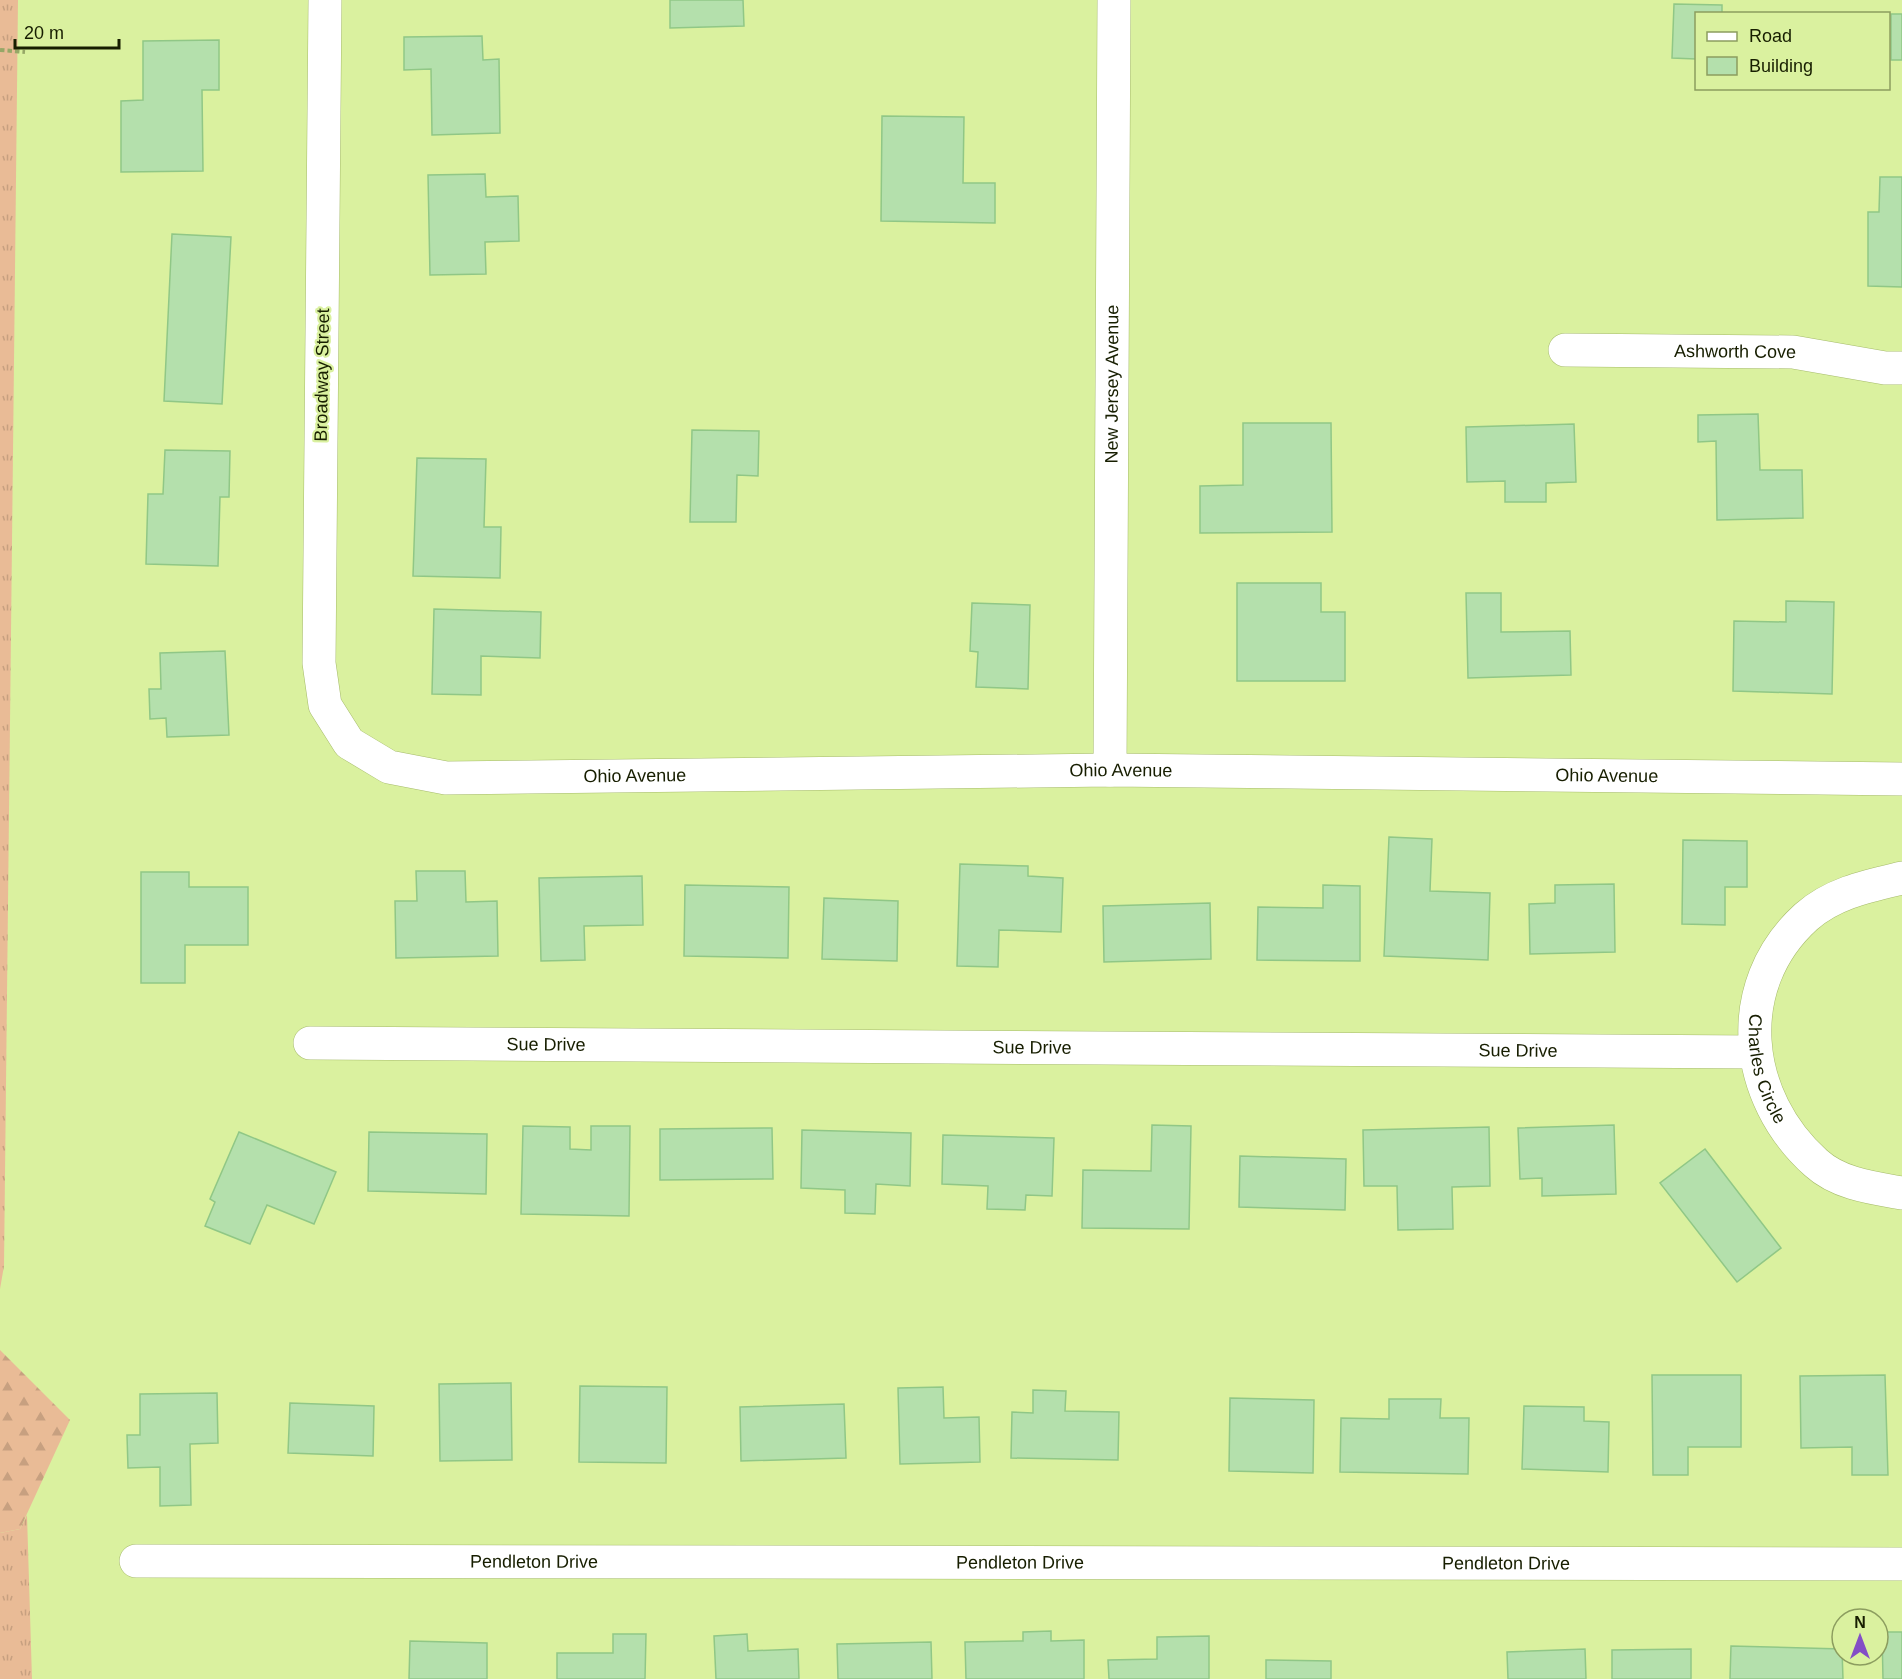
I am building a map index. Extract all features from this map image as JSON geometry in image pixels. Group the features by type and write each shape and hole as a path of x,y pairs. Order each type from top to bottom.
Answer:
{"street":[{"name":"Broadway Street","path":"325,0 319,663 325,705 349,743"},
{"name":"New Jersey Avenue","path":"1110,770 1114,0"},
{"name":"Ashworth Cove","path":"1565,350 1793,352 1885,369 1902,368"},
{"name":"Ohio Avenue","path":"349,743 389,767 446,778 1110,770 1902,779"},
{"name":"Charles Circle","path":"1902,878 1849,890 1807,917 1775,952 1758,994 1754,1052 1763,1087 1780,1121 1817,1164 1857,1185 1902,1193"},
{"name":"Sue Drive","path":"310,1043 1754,1052"},
{"name":"Pendleton Drive","path":"136,1561 1902,1564"}],"path":[{"path":"0,50 25,52"}],"green space":[{"path":"0,0 18,0 4,1266 0,1289"},
{"path":"0,1350 70,1420 20,1529 0,1533"},
{"path":"27,1515 32,1679 0,1679 0,1533 20,1529"}],"building":[{"path":"670,0 743,0 744,26 670,28"},
{"path":"1674,4 1722,5 1722,12 1695,12 1695,59 1672,58"},
{"path":"1891,14 1902,14 1902,60 1891,60"},
{"path":"482,36 483,60 499,59 500,133 432,135 431,69 404,70 404,37"},
{"path":"219,40 219,90 202,90 203,171 121,172 121,101 143,100 143,41"},
{"path":"882,116 964,117 963,183 995,183 995,223 881,221"},
{"path":"485,174 486,197 518,196 519,241 485,242 486,274 430,275 428,175"},
{"path":"1880,177 1902,177 1902,287 1868,286 1868,212 1879,212"},
{"path":"172,234 231,237 222,404 164,401"},
{"path":"1758,414 1760,470 1802,470 1803,518 1717,520 1716,441 1698,442 1698,415"},
{"path":"1243,423 1331,423 1332,532 1200,533 1200,486 1243,485"},
{"path":"1574,424 1576,482 1546,483 1546,502 1505,502 1505,481 1467,482 1466,427"},
{"path":"692,430 759,431 758,476 737,475 736,522 690,522"},
{"path":"165,450 230,451 229,497 220,497 218,566 146,564 148,494 163,494"},
{"path":"417,458 486,459 484,527 501,527 500,578 413,576"},
{"path":"1237,583 1321,583 1321,612 1345,612 1345,681 1237,681"},
{"path":"1466,593 1501,593 1501,632 1570,631 1571,675 1468,678"},
{"path":"1786,601 1834,602 1832,694 1733,691 1734,621 1786,622"},
{"path":"972,603 1030,605 1028,689 976,687 978,652 970,651"},
{"path":"434,609 541,612 540,658 481,656 481,695 432,694"},
{"path":"225,651 229,735 167,737 166,718 150,719 149,689 161,689 160,653"},
{"path":"1389,837 1432,839 1430,891 1490,893 1488,960 1384,956"},
{"path":"1683,840 1747,841 1747,887 1725,887 1725,925 1682,924"},
{"path":"960,864 1028,866 1028,876 1063,878 1061,932 999,930 998,967 957,966"},
{"path":"416,871 465,871 466,902 497,901 498,956 396,958 395,901 417,901"},
{"path":"141,872 189,872 189,887 248,887 248,945 185,945 185,983 141,983"},
{"path":"642,876 643,925 584,926 585,960 541,961 539,878"},
{"path":"1614,884 1615,952 1530,954 1529,904 1555,903 1555,885"},
{"path":"685,885 789,887 788,958 684,956"},
{"path":"1323,885 1360,886 1360,961 1257,960 1258,907 1323,908"},
{"path":"824,898 898,901 897,961 822,959"},
{"path":"1210,903 1211,959 1104,962 1103,906"},
{"path":"1152,1125 1191,1126 1189,1229 1082,1228 1083,1170 1151,1171"},
{"path":"1614,1125 1616,1194 1542,1196 1542,1178 1520,1179 1518,1128"},
{"path":"523,1126 570,1127 570,1149 591,1150 591,1126 630,1126 629,1216 521,1214"},
{"path":"1489,1127 1490,1186 1452,1187 1453,1229 1398,1230 1397,1186 1364,1186 1363,1130"},
{"path":"772,1128 773,1179 660,1180 660,1129"},
{"path":"802,1130 911,1133 910,1186 876,1184 875,1214 845,1213 845,1190 801,1188"},
{"path":"239,1132 336,1172 314,1224 267,1205 250,1244 205,1226 215,1202 210,1199"},
{"path":"369,1132 487,1134 486,1194 368,1191"},
{"path":"943,1135 1054,1138 1052,1196 1026,1195 1025,1210 987,1209 988,1186 942,1184"},
{"path":"1705,1149 1781,1248 1737,1282 1660,1183"},
{"path":"1240,1156 1346,1159 1345,1210 1239,1207"},
{"path":"1652,1375 1741,1375 1741,1447 1688,1447 1688,1475 1653,1475"},
{"path":"1885,1375 1888,1475 1852,1475 1852,1447 1801,1448 1800,1376"},
{"path":"511,1383 512,1460 440,1461 439,1384"},
{"path":"580,1386 667,1387 666,1463 579,1462"},
{"path":"943,1387 944,1418 979,1417 980,1462 900,1464 898,1388"},
{"path":"1033,1390 1066,1391 1065,1411 1119,1412 1118,1460 1011,1458 1012,1412 1033,1413"},
{"path":"217,1393 218,1443 190,1444 191,1505 160,1506 160,1467 128,1468 127,1435 140,1435 140,1394"},
{"path":"1230,1398 1314,1400 1313,1473 1229,1471"},
{"path":"1389,1399 1441,1399 1440,1418 1469,1418 1468,1474 1340,1472 1341,1418 1389,1419"},
{"path":"290,1403 374,1406 373,1456 288,1453"},
{"path":"844,1404 846,1458 741,1461 740,1407"},
{"path":"1524,1406 1584,1407 1584,1421 1609,1422 1608,1472 1522,1469"},
{"path":"1051,1631 1051,1641 1084,1640 1084,1679 966,1679 965,1642 1023,1641 1023,1632"},
{"path":"1890,1632 1902,1632 1902,1679 1883,1679 1883,1667 1890,1667"},
{"path":"613,1634 646,1634 645,1679 557,1679 557,1653 613,1653"},
{"path":"747,1634 748,1651 798,1649 799,1679 716,1679 714,1636"},
{"path":"1209,1636 1209,1679 1109,1679 1108,1660 1157,1659 1157,1637"},
{"path":"410,1641 487,1643 487,1679 409,1679"},
{"path":"931,1642 932,1679 838,1679 837,1644"},
{"path":"1731,1646 1830,1649 1830,1667 1843,1667 1843,1679 1730,1679"},
{"path":"1585,1649 1586,1679 1508,1679 1507,1652"},
{"path":"1691,1649 1691,1679 1612,1679 1612,1650"},
{"path":"1266,1660 1331,1661 1331,1679 1266,1679"}]}
